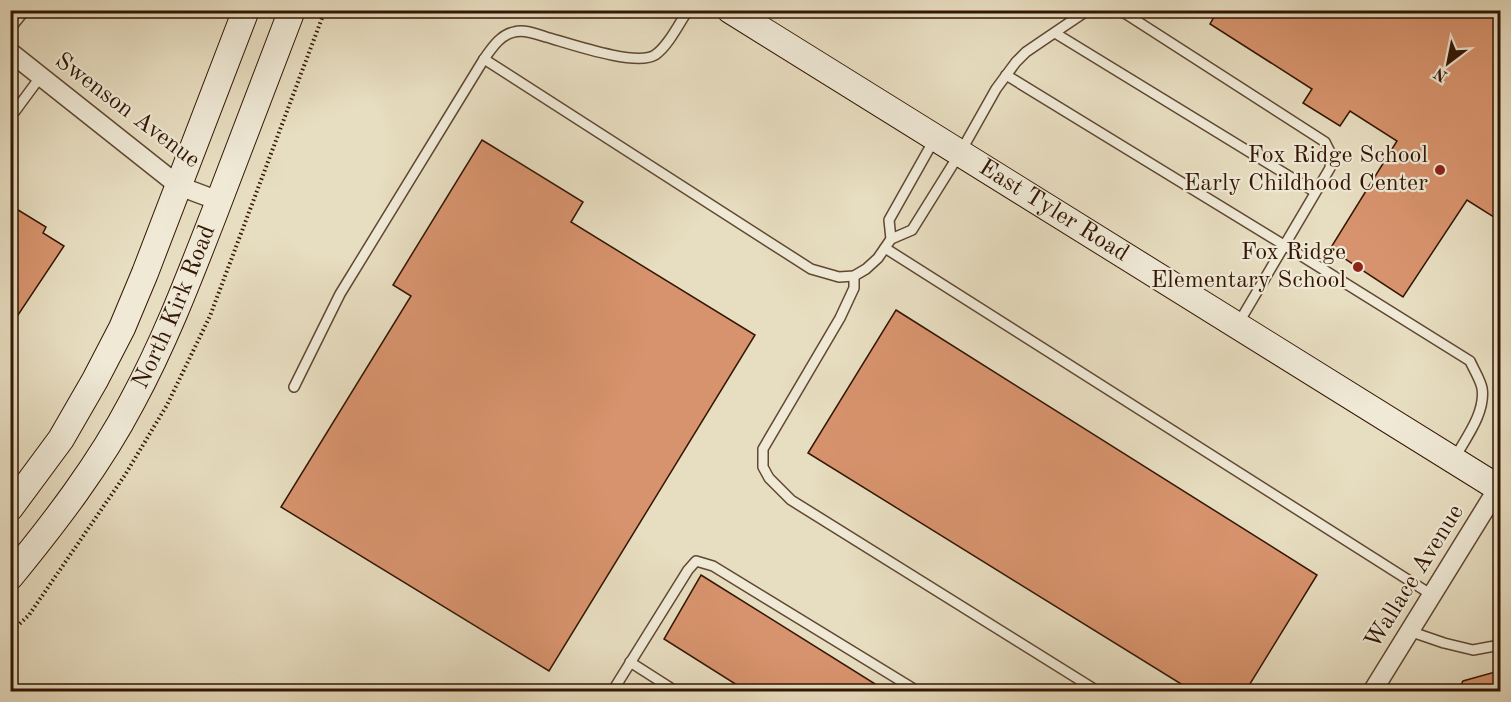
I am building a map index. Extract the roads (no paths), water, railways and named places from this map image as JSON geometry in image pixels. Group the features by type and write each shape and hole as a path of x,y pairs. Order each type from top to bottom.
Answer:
{"main road":[{"name":"North Kirk Road","path":"10,508 61,439 122,328 246,10"},
{"name":"North Kirk Road","path":"10,577 64,509 97,462 132,404 161,347 292,10"},
{"name":"East Tyler Road","path":"730,10 1499,488"}],"street":[{"name":"Swenson Avenue","path":"10,52 179,186 219,201"},
{"name":"Wallace Avenue","path":"1372,692 1499,488"}],"lane":[{"path":"10,28 26,10"},
{"path":"294,387 340,294 484,59 501,38 515,31 530,32 609,54 645,59 654,56 663,47 688,10"},
{"path":"484,59 811,269 838,277 854,276 878,258 888,244 912,230 960,153 996,89 1016,62 1026,52 1088,10"},
{"path":"1119,10 1325,142 1331,154 1330,168 1237,325"},
{"path":"1055,33 1316,192"},
{"path":"1006,75 1470,362 1482,385 1483,398 1478,415 1454,460"},
{"path":"10,118 41,76"},
{"path":"888,244 889,220 936,138"},
{"path":"888,244 1432,595"},
{"path":"854,276 854,288 840,318 763,449 763,467 769,478 791,500 1099,692"},
{"path":"612,692 688,570 696,561 713,566 919,692"},
{"path":"1409,631 1443,643 1473,650 1500,645"},
{"path":"630,662 677,692"}],"place":[{"name":"Fox Ridge School Early Childhood Center","path":"1440,170"},
{"name":"Fox Ridge Elementary School","path":"1358,267"}]}
